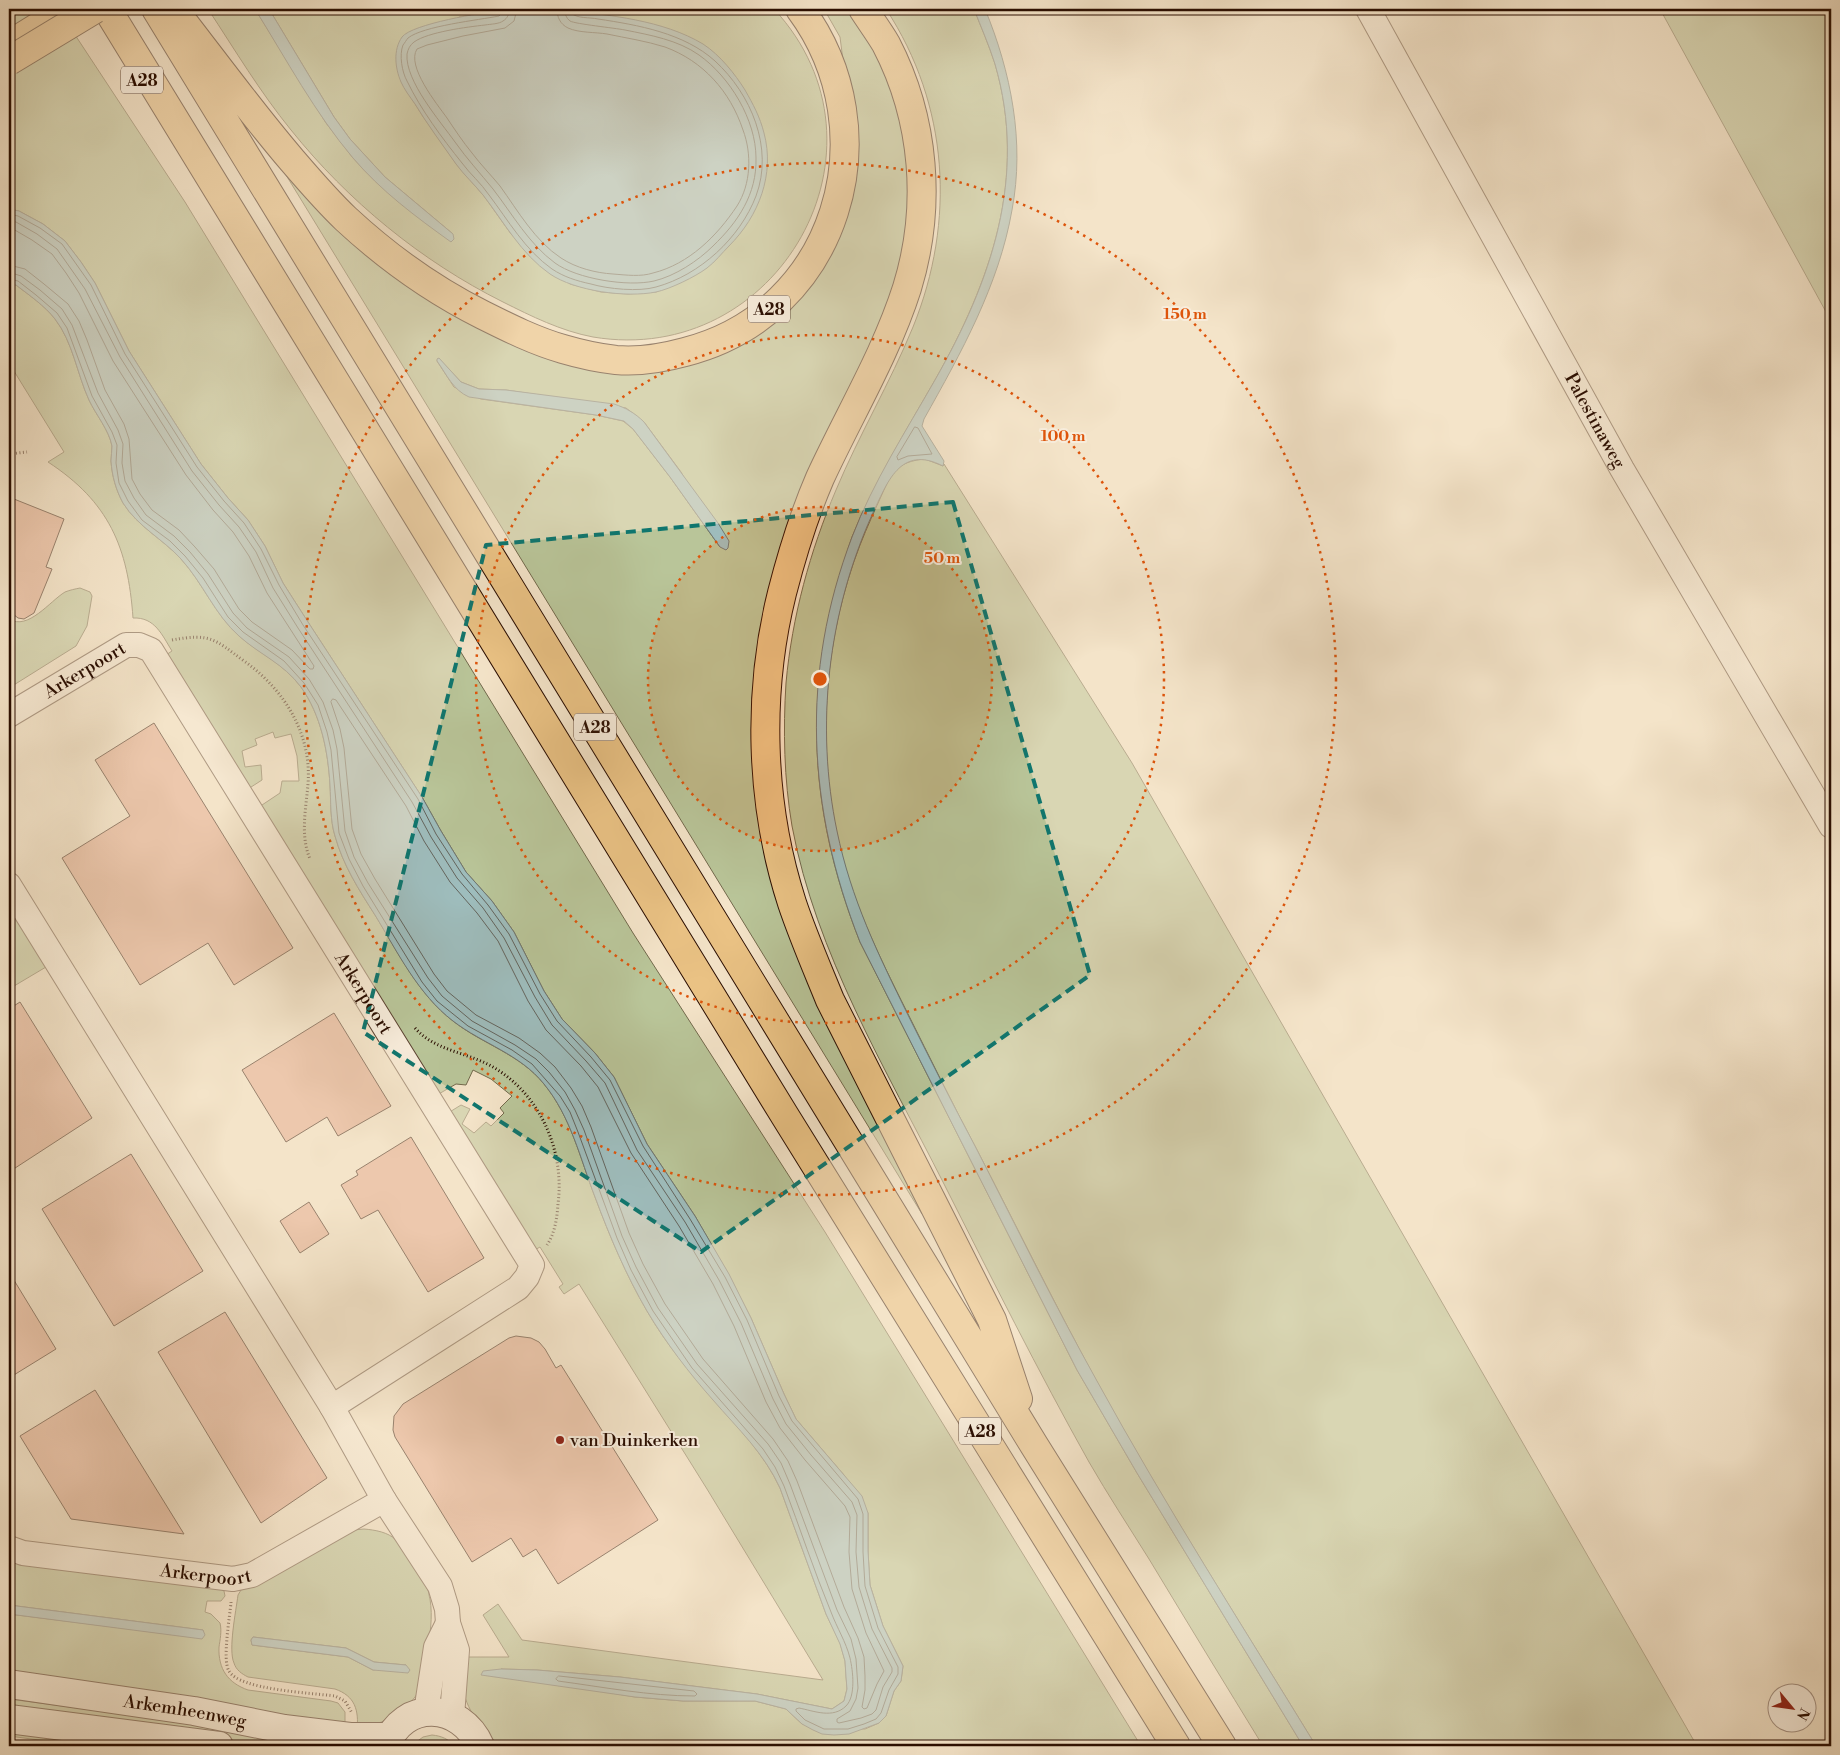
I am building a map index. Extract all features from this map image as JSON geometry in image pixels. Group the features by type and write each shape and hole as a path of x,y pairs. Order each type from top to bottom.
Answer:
{"main road":[{"path":"9,45 67,9"},
{"name":"A28","path":"89,9 194,151"},
{"path":"9,61 95,9"},
{"name":"A28","path":"107,9 780,1107 1176,1746"},
{"name":"A28","path":"156,9 1034,1445 1222,1746"},
{"name":"A28","path":"173,9 273,137 320,193 345,218 398,262 466,306 532,338 562,349 617,360 648,360 708,346 733,334 762,315 787,292 806,269 823,243 834,218 840,193 846,142 844,114 837,84 824,48 810,22 800,9"},
{"name":"A28","path":"863,9 885,42 912,111 919,147 922,181 920,220 915,256 907,287 895,320 820,480 795,546 782,595 767,678 766,753 769,794 774,829 792,902 814,963 830,1000 992,1320 1034,1445"},
{"name":"Arkemheenweg","path":"9,1684 194,1711 240,1722 388,1742"},
{"path":"388,1742 399,1725 412,1717 439,1714 465,1724 475,1735 480,1746"},
{"name":"Arkemheenweg","path":"9,1719 219,1746"}],"street":[{"name":"Palestinaweg","path":"1368,9 1622,469 1831,826"},
{"name":"Arkerpoort","path":"9,715 126,645 139,645 151,650 532,1265"},
{"path":"9,885 332,1407 384,1500 440,1586 447,1608 448,1623 457,1650 439,1714"},
{"path":"332,1407 518,1288 527,1277 532,1265"},
{"name":"Arkerpoort","path":"9,1548 23,1553 233,1579 252,1574 384,1500"}],"path":[{"path":"9,454 27,452"},
{"path":"151,650 166,641 198,636 210,638 265,678 288,706 296,720 306,750 308,782 304,833 306,848 312,864"},
{"path":"412,1025 423,1037 432,1043 481,1061 507,1077 532,1103 550,1134 558,1158 560,1178 558,1211 550,1240 532,1265"},
{"path":"233,1579 226,1660 228,1671 235,1678 243,1682 340,1698 348,1705 352,1716 350,1737"}],"highlighted area":[{"path":"953,502 1090,975 701,1252 363,1032 486,545"}],"green space":[{"path":"9,9 58,9 185,202 633,933 825,1232 1141,1746 501,1746 490,1737 478,1722 464,1692 465,1657 509,1657 483,1615 498,1604 522,1640 823,1680 579,1284 564,1294 559,1287 563,1284 540,1247 533,1251 448,1113 461,1105 470,1109 462,1124 474,1133 486,1122 491,1126 504,1113 500,1108 512,1096 491,1079 473,1070 466,1085 456,1084 437,1095 259,807 280,793 282,781 299,781 297,756 291,734 275,738 273,732 255,739 257,745 242,751 245,767 261,765 262,780 248,789 166,655 172,651 161,633 147,620 133,618 126,569 112,528 86,493 69,477 48,462 64,452 9,363 9,283 16,285 42,305 61,328 71,348 89,400 110,440 115,483 123,503 143,526 189,568 231,628 287,671 308,698 314,709 325,746 329,772 332,824 338,847 357,887 409,972 429,998 453,1021 512,1057 534,1074 544,1084 561,1110 574,1138 619,1256 647,1311 681,1360 760,1455 780,1488 826,1614 840,1643 845,1661 847,1689 844,1701 832,1709 757,1694 620,1677 501,1669 635,1697 683,1701 755,1701 786,1709 802,1724 865,1729 879,1723 886,1716 894,1691 901,1681 903,1666 883,1626 870,1585 868,1513 844,1475 796,1419 751,1318 729,1275 695,1216 647,1144 614,1077 595,1053 562,1019 544,991 514,932 492,901 466,872 422,797 283,583 265,546 248,520 201,464 129,351 95,283 65,241 43,224 19,211 9,209"},
{"path":"208,9 255,9 326,123 353,158 375,181 453,234 385,177 350,139 334,117 269,9 774,9 811,64 826,123 822,182 801,237 766,283 717,318 659,338 593,337 581,334 535,318 473,286 415,248 362,205 313,156 280,116 258,86","holes":["563,10 599,14 639,22 708,267 687,279 656,292 628,294 601,292 570,284 511,234 484,196 457,165 401,81 459,17 500,11"]},
{"path":"824,9 852,9 891,77 913,181 899,284 812,476 760,795 928,1210 922,1214 286,175 289,174 431,294 661,366 818,267 845,76 840,37","holes":["438,358 461,382 479,389 506,390 626,408 644,422 681,472 720,547 670,477 633,429 623,421 596,415 481,399 454,387 437,361"]},
{"path":"886,9 974,9 995,64 1004,106 1007,147 1005,188 998,227 973,305 955,343 870,496 852,537 842,569 821,667 817,715 819,782 830,847 848,911 860,942 1077,1370 1137,1473 1303,1746 1263,1746 1089,1462 1015,1324 855,1010 835,965 803,873 789,808 784,737 786,683 798,609 810,560 836,490 913,327 927,287 936,246 940,205 939,164 934,124 923,84 907,46"},
{"path":"1660,9 1831,9 1831,321"},
{"path":"925,459 943,466 944,464 1132,763 1697,1746 1316,1746 1176,1518 1080,1351 896,990 857,902 836,831 830,795 826,723 832,650 839,614 848,579 860,545 890,477 903,464"},
{"path":"80,588 90,592 92,596 87,626 76,646 9,688 9,619 16,622 31,618 65,592"},
{"path":"9,906 46,967 9,989"},
{"path":"364,1529 385,1533 399,1543 427,1588 431,1612 425,1670 423,1682 418,1692 410,1703 396,1714 381,1722 357,1730 356,1710 351,1700 342,1692 335,1689 248,1677 236,1668 232,1657 233,1630 238,1595 241,1590 353,1530","holes":["253,1637 346,1648 374,1662 406,1665 373,1670 348,1657 252,1645 251,1640"]},
{"path":"9,1561 221,1589 224,1591 225,1596 221,1601 207,1601 205,1612 211,1614 220,1623 220,1662 230,1679 248,1690 338,1703 345,1712 345,1726 9,1673 9,1614 202,1638 203,1630 9,1605"},
{"path":"9,1699 342,1743 342,1746 264,1746 9,1713"},
{"path":"9,1726 160,1746 84,1746 9,1736"},
{"path":"432,1735 445,1738 455,1746 411,1746 423,1737"}],"water":[{"path":"255,9 269,9 334,117 350,139 385,177 453,234 454,239 451,242 387,192 353,158 313,104"},
{"path":"974,9 985,9 1002,57 1013,108 1017,159 1012,210 1006,238 988,292 965,344 922,426 944,461 943,466 928,460 916,460 906,463 897,470 883,491 872,515 857,552 845,591 836,630 830,670 827,711 830,791 837,831 850,880 866,926 886,970 1065,1323 1123,1427 1204,1565 1316,1746 1303,1746 1137,1473 1077,1370 860,942 842,891 829,841 820,791 817,740 818,690 824,639 835,588 852,537 870,496 955,343 973,305 987,267 998,228 1005,188 1007,147 1004,106 995,64"},
{"path":"563,10 653,24 671,29 703,44 727,65 745,90 756,111 764,133 767,148 767,164 766,179 756,208 740,234 710,266 689,279 668,288 644,294 601,292 573,285 550,274 530,257 483,195 459,168 401,82 397,71 396,53 399,42 408,32 448,19 492,12"},
{"path":"9,209 19,211 43,224 65,241 95,283 129,351 201,464 248,520 265,546 283,583 422,797 466,872 492,901 514,932 544,991 562,1019 595,1053 614,1077 647,1144 695,1216 729,1274 751,1318 796,1419 862,1496 868,1513 870,1585 883,1626 903,1666 901,1681 894,1691 886,1716 879,1723 849,1734 822,1734 802,1724 786,1709 755,1701 683,1701 635,1697 481,1675 483,1671 501,1669 620,1677 757,1694 832,1709 844,1701 847,1689 845,1661 840,1644 826,1614 774,1475 741,1431 704,1390 662,1335 647,1311 619,1256 574,1138 561,1110 544,1084 524,1065 453,1021 419,986 357,887 338,847 332,824 329,772 325,746 314,709 308,698 287,672 247,643 231,628 189,568 143,526 123,503 116,488 112,472 112,446 110,440 89,400 71,348 61,328 37,301 16,285 9,283"},
{"path":"439,358 461,382 479,389 506,390 614,404 634,413 644,422 718,523 729,541 728,548 726,550 720,547 670,477 633,429 624,421 596,415 469,397 463,394 451,382 437,361"},
{"path":"9,1605 203,1630 205,1635 202,1639 9,1614"},
{"path":"253,1637 346,1648 374,1662 406,1665 410,1670 408,1673 373,1670 348,1657 252,1645 251,1640"}],"building":[{"path":"9,497 64,519 46,567 52,569 34,613 24,619 18,618 13,614 9,606"},
{"path":"154,723 293,948 234,985 208,943 140,985 62,858 130,816 95,760"},
{"path":"20,1002 92,1118 9,1172 9,1009"},
{"path":"334,1013 391,1106 338,1136 327,1117 286,1142 242,1070"},
{"path":"411,1137 484,1258 428,1292 378,1210 361,1219 341,1185 358,1175 356,1171"},
{"path":"131,1154 203,1271 114,1326 42,1209"},
{"path":"309,1202 329,1234 300,1253 280,1221"},
{"path":"9,1272 56,1349 9,1378"},
{"path":"225,1312 327,1478 261,1523 158,1352"},
{"path":"516,1336 531,1338 539,1342 556,1368 561,1365 658,1520 558,1584 536,1549 523,1557 511,1538 472,1562 395,1437 393,1430 394,1416 403,1404 509,1338"},
{"path":"95,1390 184,1534 71,1519 20,1436"}],"place":[{"name":"van Duinkerken","path":"560,1440"}]}
